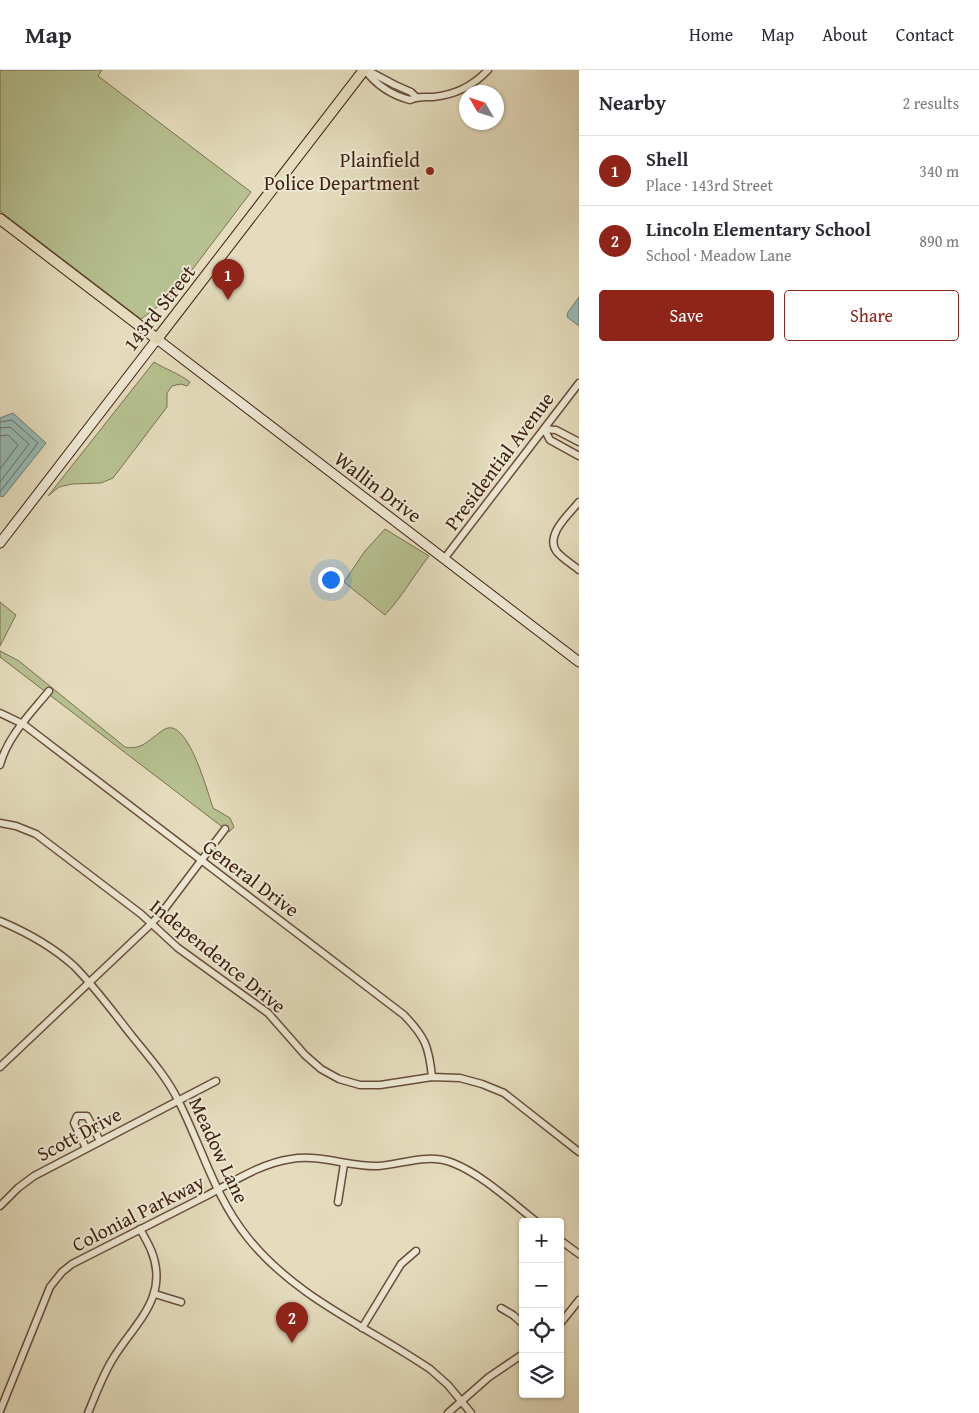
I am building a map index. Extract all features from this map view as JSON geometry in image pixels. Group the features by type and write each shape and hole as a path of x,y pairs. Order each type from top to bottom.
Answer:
{"main road":[{"name":"143rd Street","path":"0,543 365,70"},
{"path":"0,219 157,339"},
{"name":"Wallin Drive","path":"157,339 579,662"}],"street":[{"path":"365,70 411,92 416,97 431,97 457,91 477,80 488,70"},
{"name":"Presidential Avenue","path":"444,559 579,383"},
{"path":"544,429 556,430 579,442"},
{"path":"544,429 550,440 579,456"},
{"path":"579,502 556,531 553,544 560,555 579,570"},
{"path":"0,765 7,747 48,691"},
{"name":"General Drive","path":"0,713 23,724 404,1015 427,1043 432,1077"},
{"name":"Independence Drive","path":"0,823 16,826 36,834 141,914 178,948 268,1013 321,1069 339,1079 360,1085 380,1085 432,1077 460,1078 482,1084 504,1093 579,1152"},
{"path":"0,1067 151,924 225,830"},
{"name":"Meadow Lane","path":"0,921 31,936 72,965 90,983 160,1070 178,1100 217,1190 232,1217 264,1258 297,1286 430,1369 462,1400 471,1413"},
{"name":"Scott Drive","path":"0,1206 18,1188 34,1176 216,1081"},
{"path":"86,1148 74,1123 77,1116 87,1116 100,1141"},
{"name":"Colonial Parkway","path":"0,1411 46,1296 55,1279 72,1264 264,1166 279,1161 308,1158 344,1164 378,1166 421,1158 451,1162 468,1170 532,1218"},
{"path":"338,1202 344,1164"},
{"path":"88,1413 101,1381 114,1357 147,1310 155,1294 156,1270 152,1251 140,1229"},
{"path":"564,1243 579,1254"},
{"path":"362,1328 401,1264 416,1251"},
{"path":"155,1294 181,1302"},
{"path":"564,1319 579,1300"},
{"path":"501,1308 519,1319"},
{"path":"448,1413 489,1377 519,1357"}],"green space":[{"path":"0,70 102,70 98,76 251,192 173,295 141,319 0,211"},
{"path":"154,362 190,382 187,386 181,384 172,386 167,393 167,407 113,478 101,483 72,484 59,487 48,496"},
{"path":"385,529 429,556 385,615 344,582 365,551"},
{"path":"0,602 16,615 0,646"},
{"path":"0,651 19,661 125,747 131,748 142,745 165,729 173,728 182,734 196,759 213,808 230,818 234,827 229,832 0,657"}],"water":[{"path":"579,297 579,326 567,317 568,312"},
{"path":"13,413 46,443 3,497 0,496 0,418"}],"place":[{"name":"Plainfield Police Department","path":"430,171"},
{"name":"Shell","path":"228,300"},
{"name":"Lincoln Elementary School","path":"292,1343"}]}
